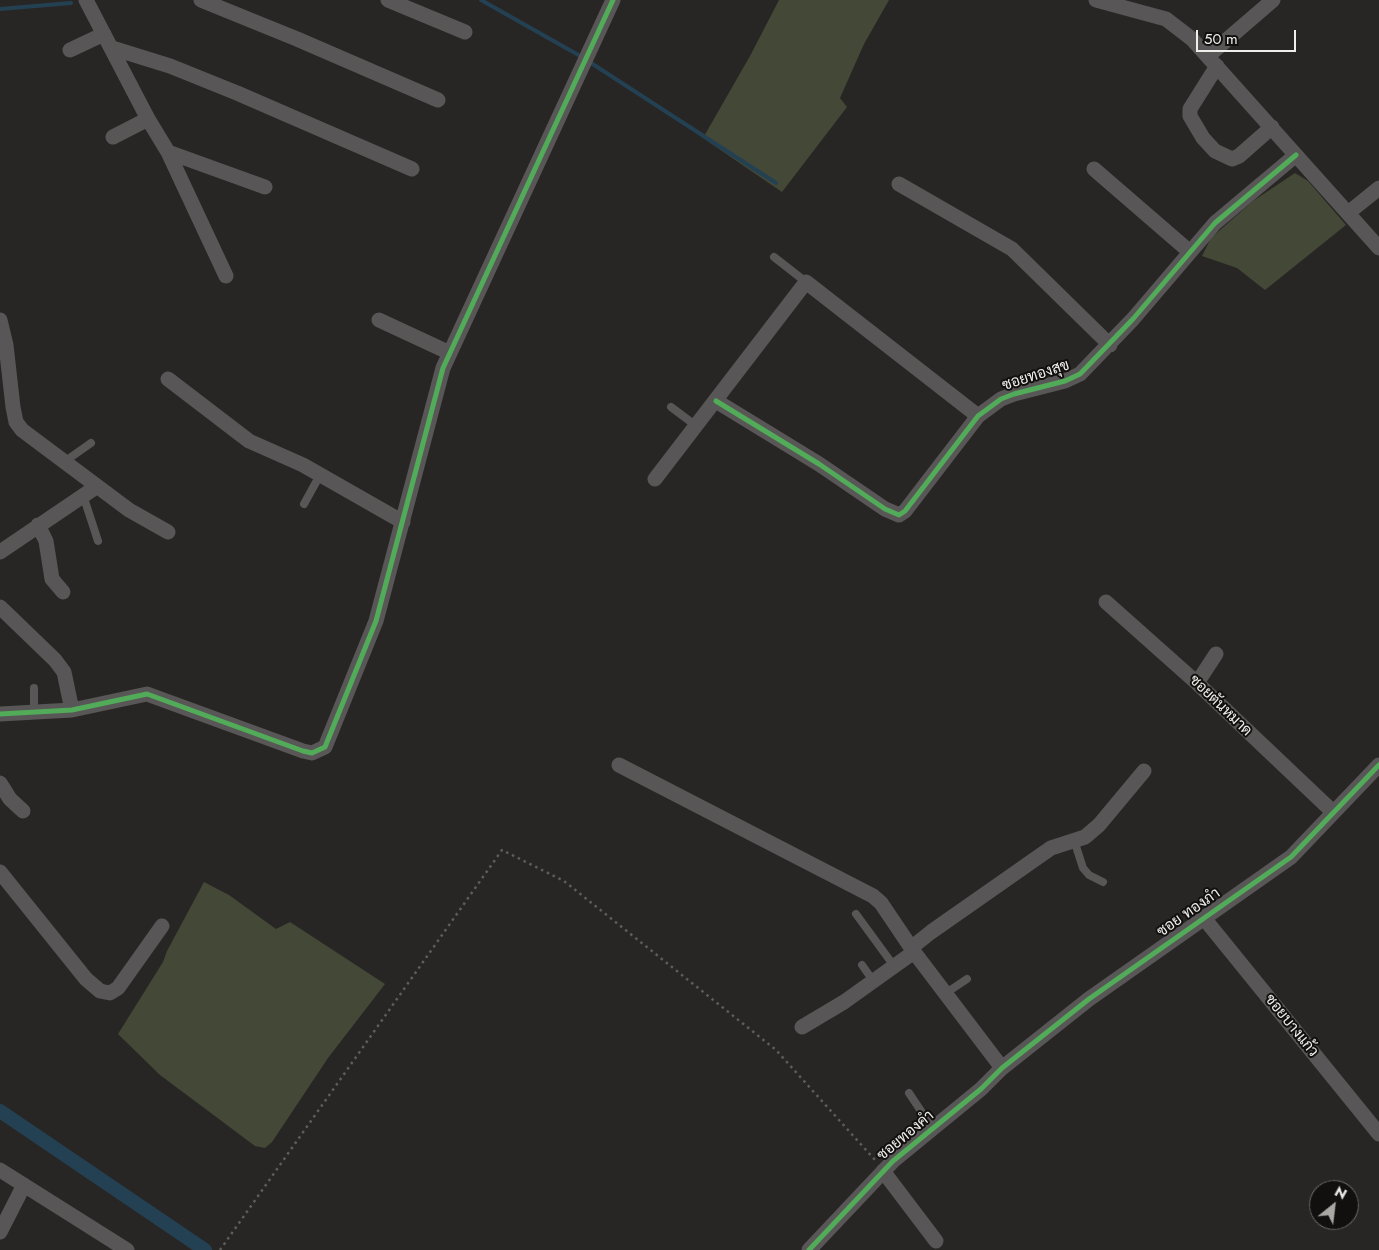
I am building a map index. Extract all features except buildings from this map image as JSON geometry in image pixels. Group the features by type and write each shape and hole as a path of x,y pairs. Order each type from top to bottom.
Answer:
{"street":[{"path":"86,0 148,119 168,152 226,276"},
{"path":"202,0 438,100"},
{"path":"388,0 465,32"},
{"path":"0,714 72,710 147,694 303,751 312,753 320,751 325,747 376,621 434,397 450,352 613,0"},
{"path":"1272,127 1239,156 1232,159 1215,151 1203,138 1190,116 1190,109 1212,61 1273,0"},
{"path":"1102,1 1166,19 1192,39 1379,248"},
{"path":"70,50 104,34"},
{"path":"112,48 170,66 237,93 412,169"},
{"path":"113,137 148,119"},
{"path":"168,152 265,187"},
{"name":"ซอยทองสุข","path":"716,401 819,464 885,509 899,515 905,511 978,416 1001,400 1014,394 1065,381 1080,374 1110,345 1215,223 1296,155"},
{"path":"1094,170 1190,252"},
{"path":"899,184 1012,249 1110,345"},
{"path":"1348,213 1379,188"},
{"path":"654,479 806,282 978,416"},
{"path":"379,320 450,352"},
{"path":"1,326 16,422 22,430 64,462 90,491 168,532"},
{"path":"168,378 249,441 320,475 403,522"},
{"path":"3,545 90,491"},
{"path":"38,525 46,541 52,579 63,592"},
{"name":"ซอยตันหมาด","path":"1106,602 1197,683 1333,812"},
{"path":"0,607 55,660 64,672 72,710"},
{"path":"1197,683 1216,654"},
{"path":"618,765 873,896 881,903 913,950 1002,1068"},
{"name":"ซอย ทองภํา","path":"1002,1068 1088,999 1304,846 1333,812 1379,765"},
{"path":"802,1027 874,982 913,950 931,932 1051,848 1084,837 1099,825 1144,771"},
{"path":"0,784 10,799 23,811"},
{"path":"0,872 86,979 100,991 110,993 118,988 162,926"},
{"name":"ซอยบางแก้ว","path":"1203,917 1379,1134"},
{"name":"ซอยทองคำ","path":"809,1250 887,1168 981,1089 1002,1068"},
{"path":"887,1168 936,1241"},
{"path":"0,1170 127,1250"},
{"path":"0,1232 24,1185"}],"lane":[{"path":"774,257 806,282"},
{"path":"671,407 695,425"},
{"path":"64,462 91,443"},
{"path":"304,504 320,475"},
{"path":"90,491 98,540"},
{"path":"34,688 34,712"},
{"path":"1074,840 1084,868 1089,875 1103,882"},
{"path":"856,914 894,966"},
{"path":"862,966 874,982"},
{"path":"946,993 967,979"},
{"path":"909,1093 933,1129"}],"path":[{"path":"220,1250 502,850 564,882 776,1050 887,1168"}],"green space":[{"path":"779,0 889,0 864,44 840,98 847,107 782,192 703,138 750,56"},
{"path":"1295,173 1308,181 1346,225 1265,290 1237,268 1202,256 1211,238 1253,201"},
{"path":"204,882 229,895 276,929 290,922 385,984 328,1058 272,1142 265,1148 255,1146 160,1075 118,1034 163,962"}],"waterway":[{"path":"481,0 582,57"},
{"path":"0,9 71,3"},
{"path":"588,61 776,183"},
{"path":"0,1111 205,1250"}],"cycle path":[{"path":"0,714 72,710 147,694 303,751 312,753 325,747 376,621 443,368 613,0"},
{"path":"716,401 819,464 885,509 899,515 905,511 978,416 1001,399 1065,381 1080,374 1133,319 1215,223 1296,155"},
{"path":"809,1250 893,1161 981,1089 1002,1068 1089,999 1291,857 1379,765"}]}
